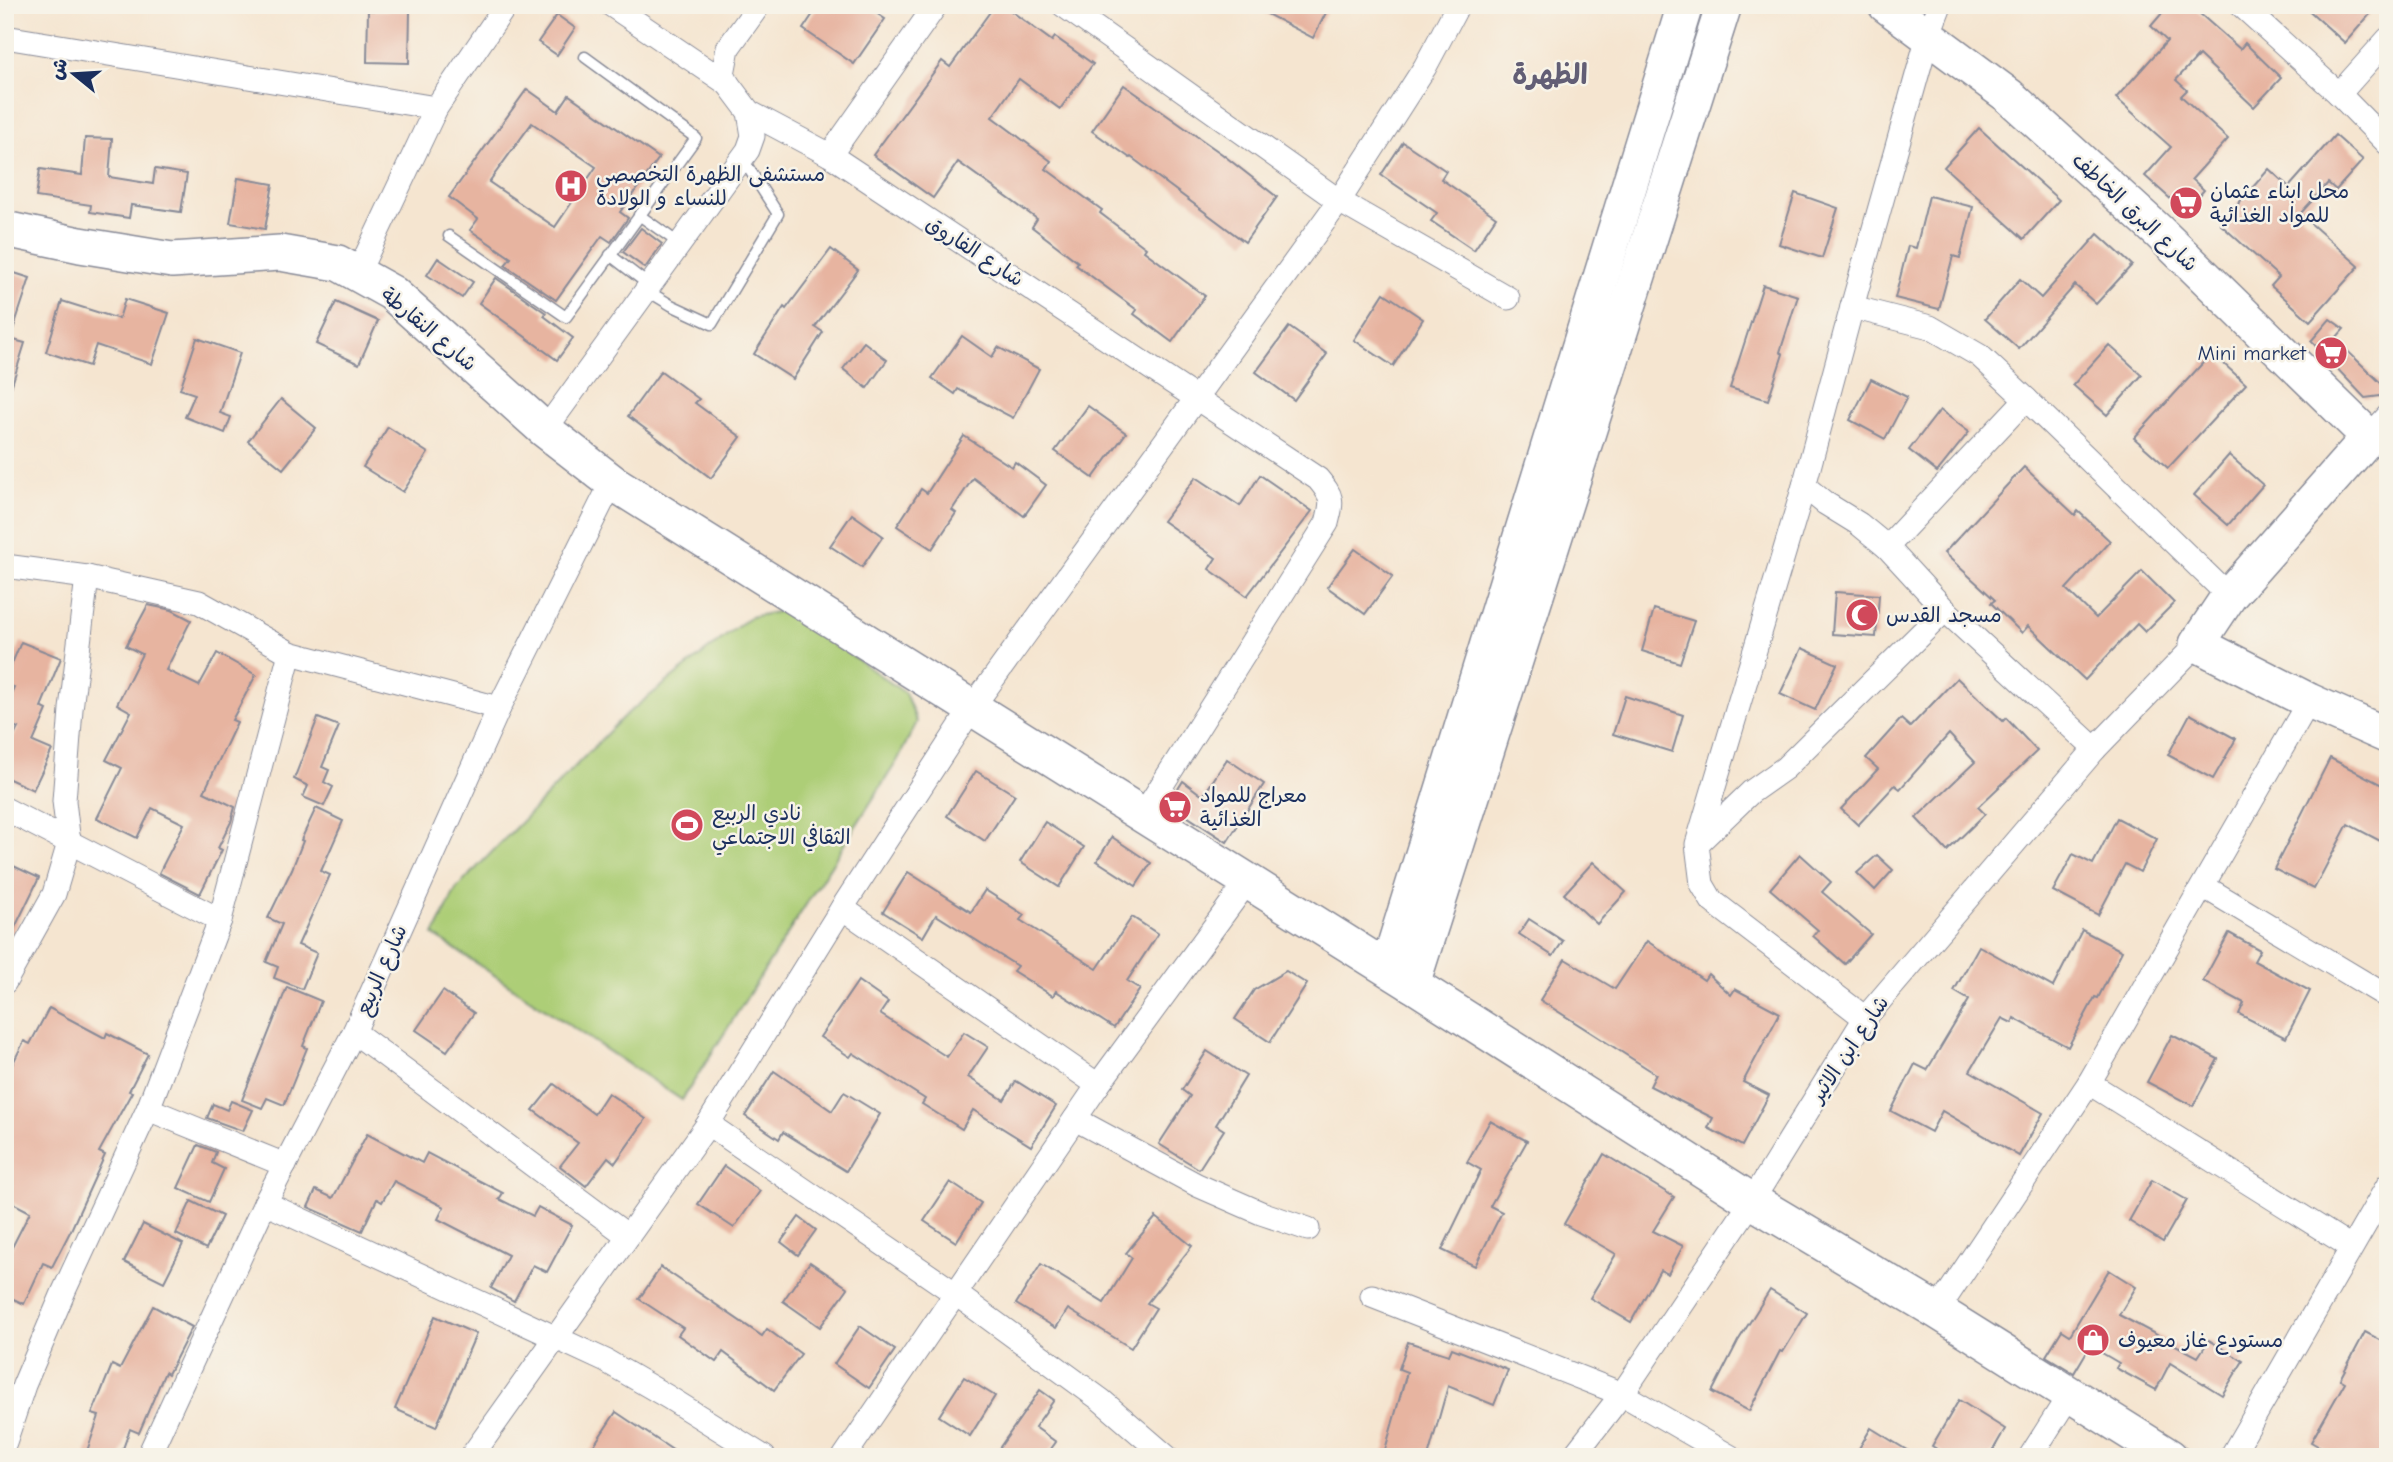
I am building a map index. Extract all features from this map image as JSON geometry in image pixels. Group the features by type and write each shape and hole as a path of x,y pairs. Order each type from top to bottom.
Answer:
{"main road":[{"path":"1400,976 1685,5"},
{"path":"1400,976 1724,5"},
{"name":"شارع البرق الخاطف","path":"1885,5 1934,21 2009,96 2378,427"},
{"name":"شارع النقارطة","path":"5,229 172,260 280,253 338,263 392,293 545,429 612,482 1400,976 1752,1201 1937,1311 2170,1457"},
{"path":"2378,427 2229,596 2197,643 2309,701 2388,736"}],"street":[{"path":"357,275 436,108 506,5"},
{"path":"611,5 728,84"},
{"path":"545,429 748,150 753,136 749,112 723,74 728,48 759,5"},
{"path":"830,155 936,5"},
{"path":"1063,5 1339,201 1508,298"},
{"path":"471,1457 708,1124 842,908 972,708 1339,201 1425,67 1458,5"},
{"path":"2241,5 2339,94 2388,144"},
{"path":"1865,1018 1712,901 1702,884 1697,844 1804,486 1934,21"},
{"path":"5,37 436,108"},
{"path":"2339,94 2388,39"},
{"name":"شارع الفاروق","path":"749,112 830,155 1318,479 1330,494 1332,503 1327,523 1143,815"},
{"path":"1852,307 1930,327 1980,356 2229,596"},
{"path":"1887,547 2026,399"},
{"name":"شارع الربيع","path":"148,1457 265,1203 354,1032 499,708 612,482"},
{"path":"1804,486 1887,547 1945,610 2095,748"},
{"path":"5,566 87,577 199,602 290,653 499,708"},
{"path":"5,982 54,894 69,843 64,801 71,709 87,577"},
{"path":"1697,844 1751,792 1785,768 1945,610"},
{"name":"شارع ابن الاثير","path":"1573,1457 1622,1394 1752,1201 1865,1018 2095,748 2197,643"},
{"path":"5,1442 39,1350 148,1109 220,920 290,653"},
{"path":"1937,1311 2089,1083 2309,701"},
{"path":"5,809 220,920"},
{"path":"844,1457 1098,1085 1247,882"},
{"path":"2203,886 2388,997"},
{"path":"842,908 1098,1085"},
{"path":"354,1032 628,1236"},
{"path":"2089,1083 2351,1247"},
{"path":"148,1109 285,1165"},
{"path":"1075,1119 1197,1185 1261,1213 1308,1229"},
{"path":"708,1124 956,1294 1101,1400 1167,1457"},
{"path":"2231,1457 2388,1185"},
{"path":"265,1203 606,1361 668,1396 764,1457"},
{"path":"1372,1296 1622,1394 1731,1457"},
{"path":"2030,1457 2070,1394"}],"lane":[{"path":"449,236 566,317 696,138 585,57"},
{"path":"610,255 671,305 712,324 778,214 742,158"},
{"path":"639,215 680,244"}],"green space":[{"name":"نادي الربيع الثقافي الاجتماعي","path":"787,610 905,693 917,722 897,761 682,1100 434,935 456,889 624,716 750,617"}],"building":[{"path":"819,5 864,5 885,19 854,64 803,29"},
{"path":"995,5 1003,5 1052,41 1055,37 1093,64 1060,109 1019,79 992,117 1051,161 1046,169 1102,210 1100,213 1146,248 1144,251 1205,296 1172,342 1134,314 1137,310 1076,265 1078,262 1032,227 1037,219 958,162 933,198 873,155 942,61 950,67"},
{"path":"1250,5 1330,5 1313,38"},
{"path":"2169,5 2190,5 2240,49 2245,43 2281,78 2254,107 2199,55 2176,80 2187,90 2181,96 2228,139 2192,179 2204,190 2185,212 2145,176 2171,147 2116,98 2167,41 2151,26"},
{"path":"2303,5 2378,5 2345,43"},
{"path":"368,10 410,11 409,63 367,62"},
{"path":"557,15 575,28 557,55 538,42"},
{"path":"1124,85 1222,154 1277,197 1245,242 1092,131"},
{"path":"527,89 558,111 569,95 659,158 620,212 628,218 611,242 602,236 556,300 505,265 511,258 470,230 478,219 449,197","holes":["532,123 596,167 555,227 489,182"]},
{"path":"1979,128 2059,200 2024,239 1944,167"},
{"path":"2335,135 2363,160 2336,190 2328,183 2300,214 2359,266 2310,321 2271,286 2279,277 2220,224 2269,169 2289,187"},
{"path":"85,138 112,139 109,177 153,184 155,169 187,174 181,212 131,205 129,218 90,212 91,205 36,197 40,169 82,175"},
{"path":"1403,142 1446,171 1441,179 1496,217 1474,250 1431,221 1437,213 1381,175"},
{"path":"238,178 273,184 265,229 230,223"},
{"path":"1795,193 1838,208 1822,258 1779,244"},
{"path":"1929,196 1973,207 1960,258 1953,256 1939,309 1895,298 1908,246 1916,248"},
{"path":"641,228 662,244 645,268 623,252"},
{"path":"2098,234 2132,265 2096,304 2075,285 2019,349 1985,319 2020,279 2041,298"},
{"path":"831,249 858,270 815,327 823,332 793,379 754,354 784,307 786,309"},
{"path":"438,258 473,282 462,298 427,275"},
{"path":"5,270 30,278 10,339 25,343 9,394 5,393"},
{"path":"496,278 546,313 544,316 573,338 557,360 479,303"},
{"path":"1763,285 1798,296 1768,400 1730,388"},
{"path":"1384,293 1423,319 1393,366 1354,340"},
{"path":"125,299 169,313 152,364 96,345 89,366 46,352 62,301 119,319"},
{"path":"336,302 378,321 359,364 316,344"},
{"path":"2330,319 2344,329 2335,339 2388,390 2388,395 2365,398 2311,341"},
{"path":"1289,327 1327,354 1294,400 1256,372"},
{"path":"962,336 992,357 998,347 1039,369 1013,418 958,389 955,394 932,378"},
{"path":"197,338 240,353 220,413 231,417 225,433 185,417 195,394 180,389"},
{"path":"864,342 887,360 867,388 843,369"},
{"path":"2109,345 2142,375 2107,415 2073,385"},
{"path":"2212,353 2246,384 2168,468 2134,438"},
{"path":"661,371 699,399 695,403 741,437 711,478 628,416"},
{"path":"1871,379 1907,397 1885,439 1850,420"},
{"path":"281,399 316,428 283,469 248,441"},
{"path":"1088,406 1126,433 1093,478 1055,451"},
{"path":"1940,410 1969,432 1937,472 1909,450"},
{"path":"388,427 428,453 403,492 363,467"},
{"path":"964,436 1012,467 1015,462 1046,485 1024,516 973,478 952,510 956,513 932,549 897,526 921,489 927,493"},
{"path":"2229,455 2263,485 2228,525 2194,495"},
{"path":"2024,467 2075,515 2078,511 2110,541 2066,589 2096,618 2142,571 2174,603 2145,632 2137,624 2085,680 2028,626 2022,633 1991,603 1995,600 1944,553"},
{"path":"1260,475 1312,511 1247,596 1209,569 1216,558 1163,521 1196,477 1240,506"},
{"path":"852,514 883,536 862,567 830,546"},
{"path":"1355,549 1393,576 1365,614 1327,587"},
{"path":"1835,592 1879,595 1876,637 1832,634"},
{"path":"148,605 172,610 191,620 166,670 199,686 217,653 256,675 232,720 237,722 204,792 235,807 218,848 222,850 200,894 159,873 184,824 152,808 137,838 97,818 122,768 106,760 131,712 117,704 142,654 126,646"},
{"path":"1654,609 1694,621 1680,663 1642,651"},
{"path":"21,642 61,658 41,707 47,710 33,742 52,750 33,790 5,777 5,754 18,728 5,722 5,707 14,687 5,684 5,680"},
{"path":"1802,648 1837,664 1815,710 1780,694"},
{"path":"1957,678 2003,721 2006,718 2037,751 1978,807 1985,814 1947,851 1916,818 1975,762 1949,734 1900,789 1895,785 1858,825 1841,809 1878,769 1866,758 1901,719 1910,727"},
{"path":"1625,696 1683,715 1672,752 1613,734"},
{"path":"2190,714 2236,739 2213,779 2168,755"},
{"path":"318,718 339,726 322,767 329,770 324,782 333,787 324,806 303,797 308,786 294,779"},
{"path":"2330,758 2388,788 2388,845 2348,824 2314,889 2274,869"},
{"path":"1227,759 1264,784 1227,842 1176,809 1173,797 1183,781 1203,796"},
{"path":"976,771 1015,795 985,841 947,816"},
{"path":"316,808 343,821 321,871 330,875 298,945 317,953 302,989 274,978 278,967 266,962 282,924 268,918 292,869 303,841 301,840"},
{"path":"2117,818 2157,839 2140,872 2125,864 2098,915 2053,891 2073,854 2093,864"},
{"path":"1045,822 1084,847 1059,887 1020,862"},
{"path":"1112,837 1151,863 1136,886 1097,861"},
{"path":"1800,854 1831,882 1822,892 1871,934 1845,964 1813,936 1818,930 1770,889"},
{"path":"1877,855 1893,870 1875,890 1857,873"},
{"path":"5,862 39,878 5,948"},
{"path":"1593,862 1626,892 1597,924 1564,894"},
{"path":"908,872 971,912 985,890 1024,915 1020,920 1097,969 1132,917 1158,934 1127,981 1140,989 1114,1028 1056,991 1053,996 1013,971 1017,966 936,915 923,937 883,912"},
{"path":"1529,919 1563,941 1553,956 1519,934"},
{"path":"2082,930 2122,951 2098,998 2095,997 2068,1047 2014,1018 2012,1023 2002,1018 1970,1071 2043,1113 2019,1156 1942,1111 1931,1132 1891,1111 1915,1064 1927,1070 1969,1000 1954,991 1979,946 2053,987"},
{"path":"2229,933 2260,950 2254,961 2310,991 2286,1038 2239,1014 2244,1003 2203,981"},
{"path":"1647,941 1704,980 1708,974 1731,995 1735,989 1780,1013 1743,1082 1769,1095 1742,1146 1708,1128 1713,1118 1650,1086 1656,1074 1540,1000 1565,959 1615,989"},
{"path":"1286,971 1307,984 1270,1042 1235,1019 1254,990"},
{"path":"858,981 888,1002 880,1014 947,1057 964,1032 988,1047 968,1077 1004,1100 1016,1081 1056,1106 1031,1146 973,1110 962,1129 922,1104 925,1099 853,1053 850,1057 820,1037"},
{"path":"287,987 321,1001 303,1046 307,1048 284,1105 267,1098 262,1108 242,1100"},
{"path":"443,991 474,1013 447,1051 416,1030"},
{"path":"49,1008 105,1038 107,1033 148,1054 129,1091 132,1092 99,1152 105,1155 71,1230 52,1267 43,1263 24,1304 5,1295 5,1261 30,1212 5,1199 5,1079 24,1041 30,1044"},
{"path":"2172,1035 2218,1059 2193,1106 2147,1082"},
{"path":"1207,1051 1246,1076 1216,1125 1224,1130 1199,1169 1159,1144 1190,1096 1182,1090"},
{"path":"774,1071 832,1111 844,1092 880,1114 846,1171 783,1132 779,1139 745,1116"},
{"path":"554,1084 594,1114 608,1093 646,1119 615,1163 608,1157 586,1186 560,1166 578,1143 533,1110"},
{"path":"231,1101 253,1110 243,1131 207,1118 213,1104 227,1110"},
{"path":"1490,1121 1527,1141 1490,1206 1502,1212 1475,1266 1442,1250 1481,1170 1467,1162"},
{"path":"367,1134 422,1163 427,1153 503,1193 499,1199 533,1216 538,1207 572,1225 547,1272 533,1265 514,1301 491,1288 508,1255 438,1219 444,1207 394,1181 382,1202 377,1199 362,1231 308,1207 316,1190 333,1198"},
{"path":"198,1145 216,1152 212,1163 224,1169 209,1202 178,1188"},
{"path":"1604,1154 1674,1197 1653,1231 1683,1246 1668,1274 1660,1270 1631,1322 1590,1298 1616,1254 1564,1224"},
{"path":"724,1166 760,1191 734,1228 698,1204"},
{"path":"2152,1180 2187,1200 2163,1242 2129,1221"},
{"path":"950,1182 981,1203 956,1242 924,1221"},
{"path":"191,1201 222,1216 206,1249 176,1234"},
{"path":"799,1217 816,1230 798,1255 781,1242"},
{"path":"1156,1217 1192,1246 1147,1303 1156,1308 1131,1348 1068,1309 1056,1328 1016,1304 1041,1264 1104,1303 1132,1258 1126,1253"},
{"path":"143,1224 183,1244 164,1282 124,1262"},
{"path":"810,1262 848,1288 820,1327 783,1301"},
{"path":"661,1267 762,1336 767,1329 801,1354 774,1390 723,1352 716,1362 678,1335 683,1328 639,1299"},
{"path":"2109,1270 2136,1287 2119,1315 2198,1357 2209,1340 2243,1361 2222,1395 2170,1363 2156,1390 2116,1368 2119,1363 2090,1346 2074,1373 2046,1356 2062,1330 2070,1335"},
{"path":"1770,1290 1807,1313 1783,1352 1780,1351 1749,1411 1712,1392 1738,1341"},
{"path":"153,1306 192,1327 168,1374 165,1372 139,1433 130,1429 120,1457 85,1457 99,1416 92,1414 112,1365 120,1369"},
{"path":"435,1316 476,1334 436,1427 395,1409"},
{"path":"860,1326 895,1350 869,1388 834,1364"},
{"path":"2365,1332 2388,1344 2388,1457 2337,1457 2311,1442 2345,1382 2340,1379"},
{"path":"1408,1342 1449,1355 1452,1348 1508,1370 1494,1405 1448,1386 1428,1457 1383,1457 1407,1372 1399,1369"},
{"path":"964,1377 995,1396 970,1436 939,1416"},
{"path":"1040,1390 1054,1400 1035,1427 1056,1442 1045,1457 993,1457"},
{"path":"1959,1400 2005,1429 1989,1457 1950,1457 1932,1446"},
{"path":"616,1412 683,1457 586,1457"},
{"path":"1871,1428 1918,1457 1854,1457"}],"place":[{"name":"مستشفى الظهرة التخصصي للنساء و الولادة","path":"571,186"},
{"name":"محل ابناء عثمان للمواد الغذائية","path":"2186,203"},
{"name":"Mini market","path":"2331,353"},
{"name":"مسجد القدس","path":"1862,615"},
{"name":"معراج للمواد الغذائية","path":"1175,807"},
{"name":"نادي الربيع الثقافي الاجتماعي","path":"687,825"},
{"name":"مستودع غاز معيوف","path":"2093,1340"}],"district":[{"name":"الظهرة","path":"1550,75"}]}
